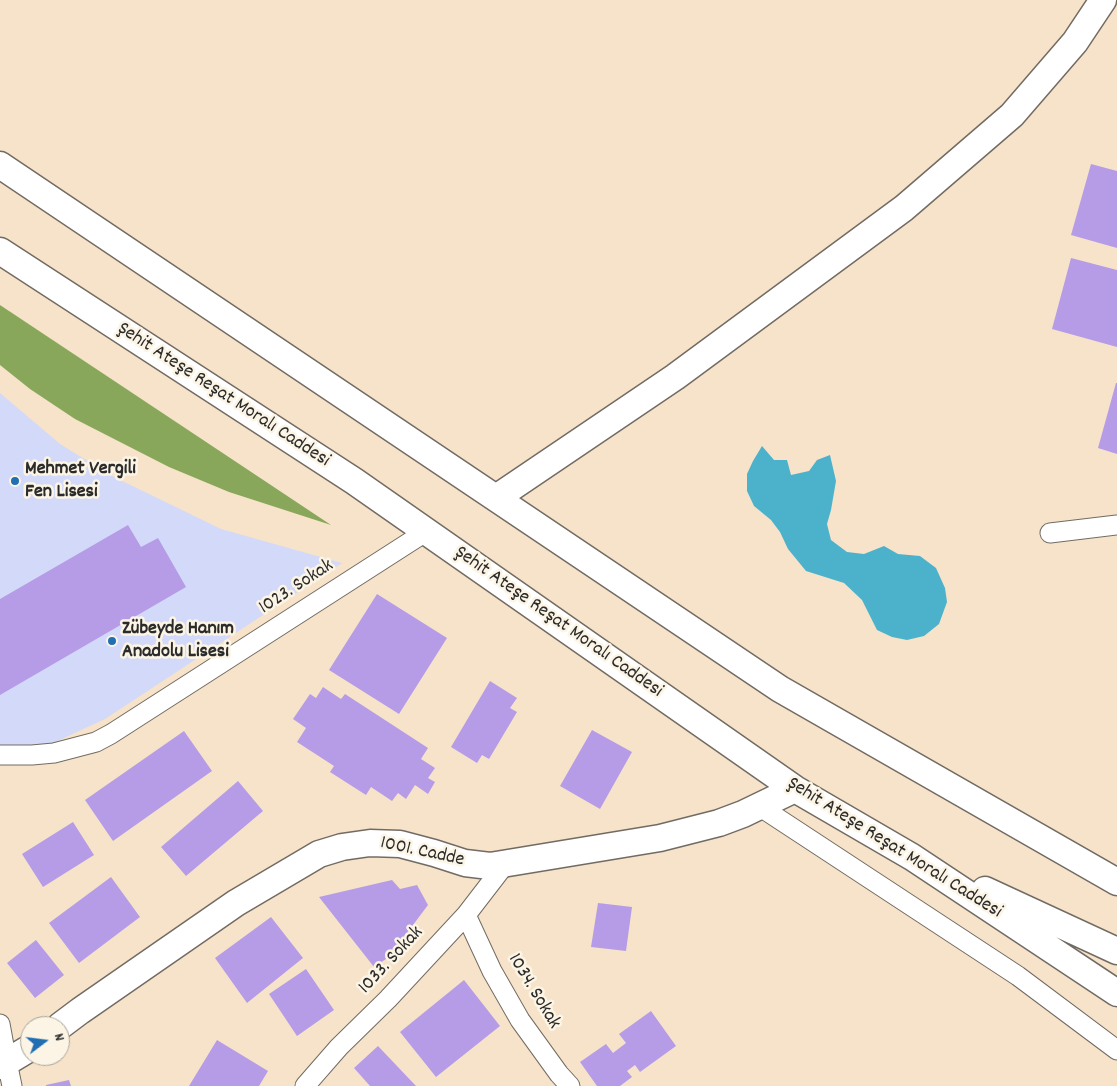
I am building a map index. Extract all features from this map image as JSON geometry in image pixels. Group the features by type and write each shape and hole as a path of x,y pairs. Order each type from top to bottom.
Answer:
{"main road":[{"path":"496,498 675,377 904,208 1012,115 1075,42 1104,0"},
{"path":"0,165 780,689 1117,882"},
{"name":"Şehit Ateşe Reşat Moralı Caddesi","path":"0,251 354,481 795,789 912,857 1117,993"},
{"name":"1001. Cadde","path":"70,1018 236,903 319,854 342,847 370,843 400,844 465,863 490,866 660,838 719,823 743,814 795,789"},
{"path":"912,857 1117,951"},
{"path":"6,1071 20,1058"}],"street":[{"path":"1050,533 1117,525"},
{"name":"1023. Sokak","path":"0,755 54,753 96,742 427,531"},
{"path":"759,806 1018,976 1117,1050"},
{"name":"1033. Sokak","path":"305,1086 339,1047 388,999 466,915 506,863"},
{"name":"1034. Sokak","path":"466,915 492,971 520,1020 570,1086"},
{"path":"0,1024 6,1071"}],"shaded area":[{"name":"Zübeyde Hanım Anadolu Lisesi","path":"0,393 60,444 112,476 221,529 342,563 105,719 51,744 12,748 0,745"}],"green space":[{"path":"0,305 331,525 229,492 169,467 75,419 30,389 0,365"}],"water":[{"path":"762,446 774,460 787,460 791,475 809,471 817,460 830,455 836,481 827,524 831,540 847,552 864,554 884,546 898,554 920,556 936,568 945,588 947,602 939,624 924,636 907,640 892,637 877,630 862,600 844,583 806,571 788,549 780,532 771,520 754,506 747,491 747,474"}],"building":[{"path":"1091,164 1117,171 1117,248 1071,235"},
{"path":"1071,258 1117,270 1117,347 1052,329"},
{"path":"1117,383 1117,454 1098,448"},
{"name":"Zübeyde Hanım Anadolu Lisesi","path":"128,525 141,547 158,538 186,587 0,695 0,599"},
{"path":"377,594 447,638 399,714 329,670"},
{"path":"490,681 517,698 510,708 517,712 489,759 482,755 477,763 451,747"},
{"path":"323,687 341,699 345,694 428,748 421,759 435,768 428,778 435,782 428,794 415,785 406,799 398,793 392,801 371,787 366,795 330,772 334,766 297,742 306,728 293,719 310,694 316,698"},
{"path":"592,730 632,752 600,809 560,786"},
{"path":"184,731 212,771 113,841 85,800"},
{"path":"238,781 263,811 186,876 161,847"},
{"path":"73,822 94,855 43,887 22,854"},
{"path":"111,877 140,917 79,963 49,923"},
{"path":"392,880 400,889 417,885 428,905 389,957 374,967 319,897"},
{"path":"598,903 632,907 626,951 591,947"},
{"path":"271,917 303,958 247,1003 215,958"},
{"path":"36,940 64,975 35,998 7,963"},
{"path":"306,969 334,1010 297,1036 269,994"},
{"path":"464,980 500,1026 436,1077 400,1032"},
{"path":"651,1011 676,1046 640,1072 635,1065 627,1071 632,1077 620,1086 597,1086 580,1062 606,1044 613,1053 626,1043 619,1034"},
{"path":"217,1040 268,1071 259,1086 189,1086"},
{"path":"378,1046 416,1086 370,1086 354,1068"},
{"path":"69,1080 71,1086 46,1086 46,1085"}],"place":[{"name":"Mehmet Vergili Fen Lisesi","path":"15,481"},
{"name":"Zübeyde Hanım Anadolu Lisesi","path":"112,641"}]}
